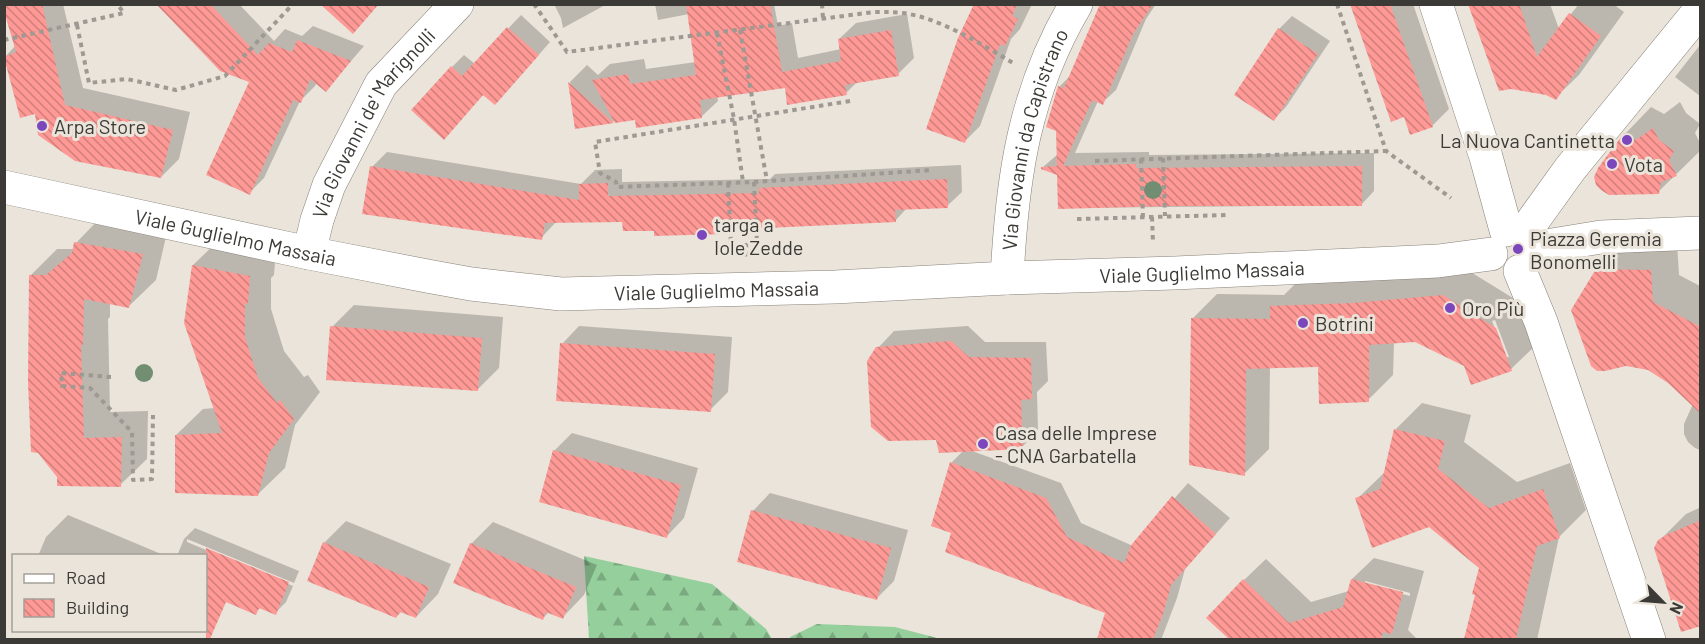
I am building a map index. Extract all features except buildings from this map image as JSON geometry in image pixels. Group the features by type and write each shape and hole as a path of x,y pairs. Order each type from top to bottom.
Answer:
{"street":[{"name":"Via Giovanni de' Marignolli","path":"309,253 329,185 381,84 457,4"},
{"name":"Via Giovanni da Capistrano","path":"1007,278 1016,171 1028,119 1041,77 1076,4"},
{"path":"1436,4 1515,247 1649,639"},
{"path":"1515,247 1570,169 1701,10"},
{"name":"Viale Guglielmo Massaia","path":"4,188 309,253 471,284 561,294 836,287 1438,261 1515,247"},
{"path":"1515,247 1601,237 1701,233"}],"path":[{"path":"4,40 124,13 117,4"},
{"path":"77,25 89,83 127,79 176,90 225,76 293,4"},
{"path":"534,4 567,52 874,12 903,13 928,20 981,45 1019,67"},
{"path":"822,4 823,19"},
{"path":"1337,4 1386,151 1451,198"},
{"path":"740,30 767,181"},
{"path":"717,33 734,119 743,182"},
{"path":"850,101 595,142 600,173 616,182 617,187 754,182 932,170"},
{"path":"1095,161 1386,151"},
{"path":"1141,159 1143,217"},
{"path":"1163,159 1165,216"},
{"path":"754,182 757,243"},
{"path":"728,183 731,244"},
{"path":"1077,219 1227,214"},
{"path":"1152,217 1153,244"},
{"path":"746,243 746,253"},
{"path":"111,377 61,373 62,386 90,388 132,432 133,480 152,479 153,415"}],"green space":[{"path":"584,556 712,584 766,629 772,639 589,639"},
{"path":"817,624 895,627 941,639 791,639 790,637"}],"place":[{"name":"Arpa Store","path":"42,126"},
{"name":"La Nuova Cantinetta","path":"1627,140"},
{"name":"Vota","path":"1612,164"},
{"name":"targa a Iole Zedde","path":"702,235"},
{"name":"Piazza Geremia Bonomelli","path":"1518,249"},
{"name":"Oro Più","path":"1450,308"},
{"name":"Botrini","path":"1303,323"},
{"name":"Casa delle Imprese - CNA Garbatella","path":"983,444"}]}
